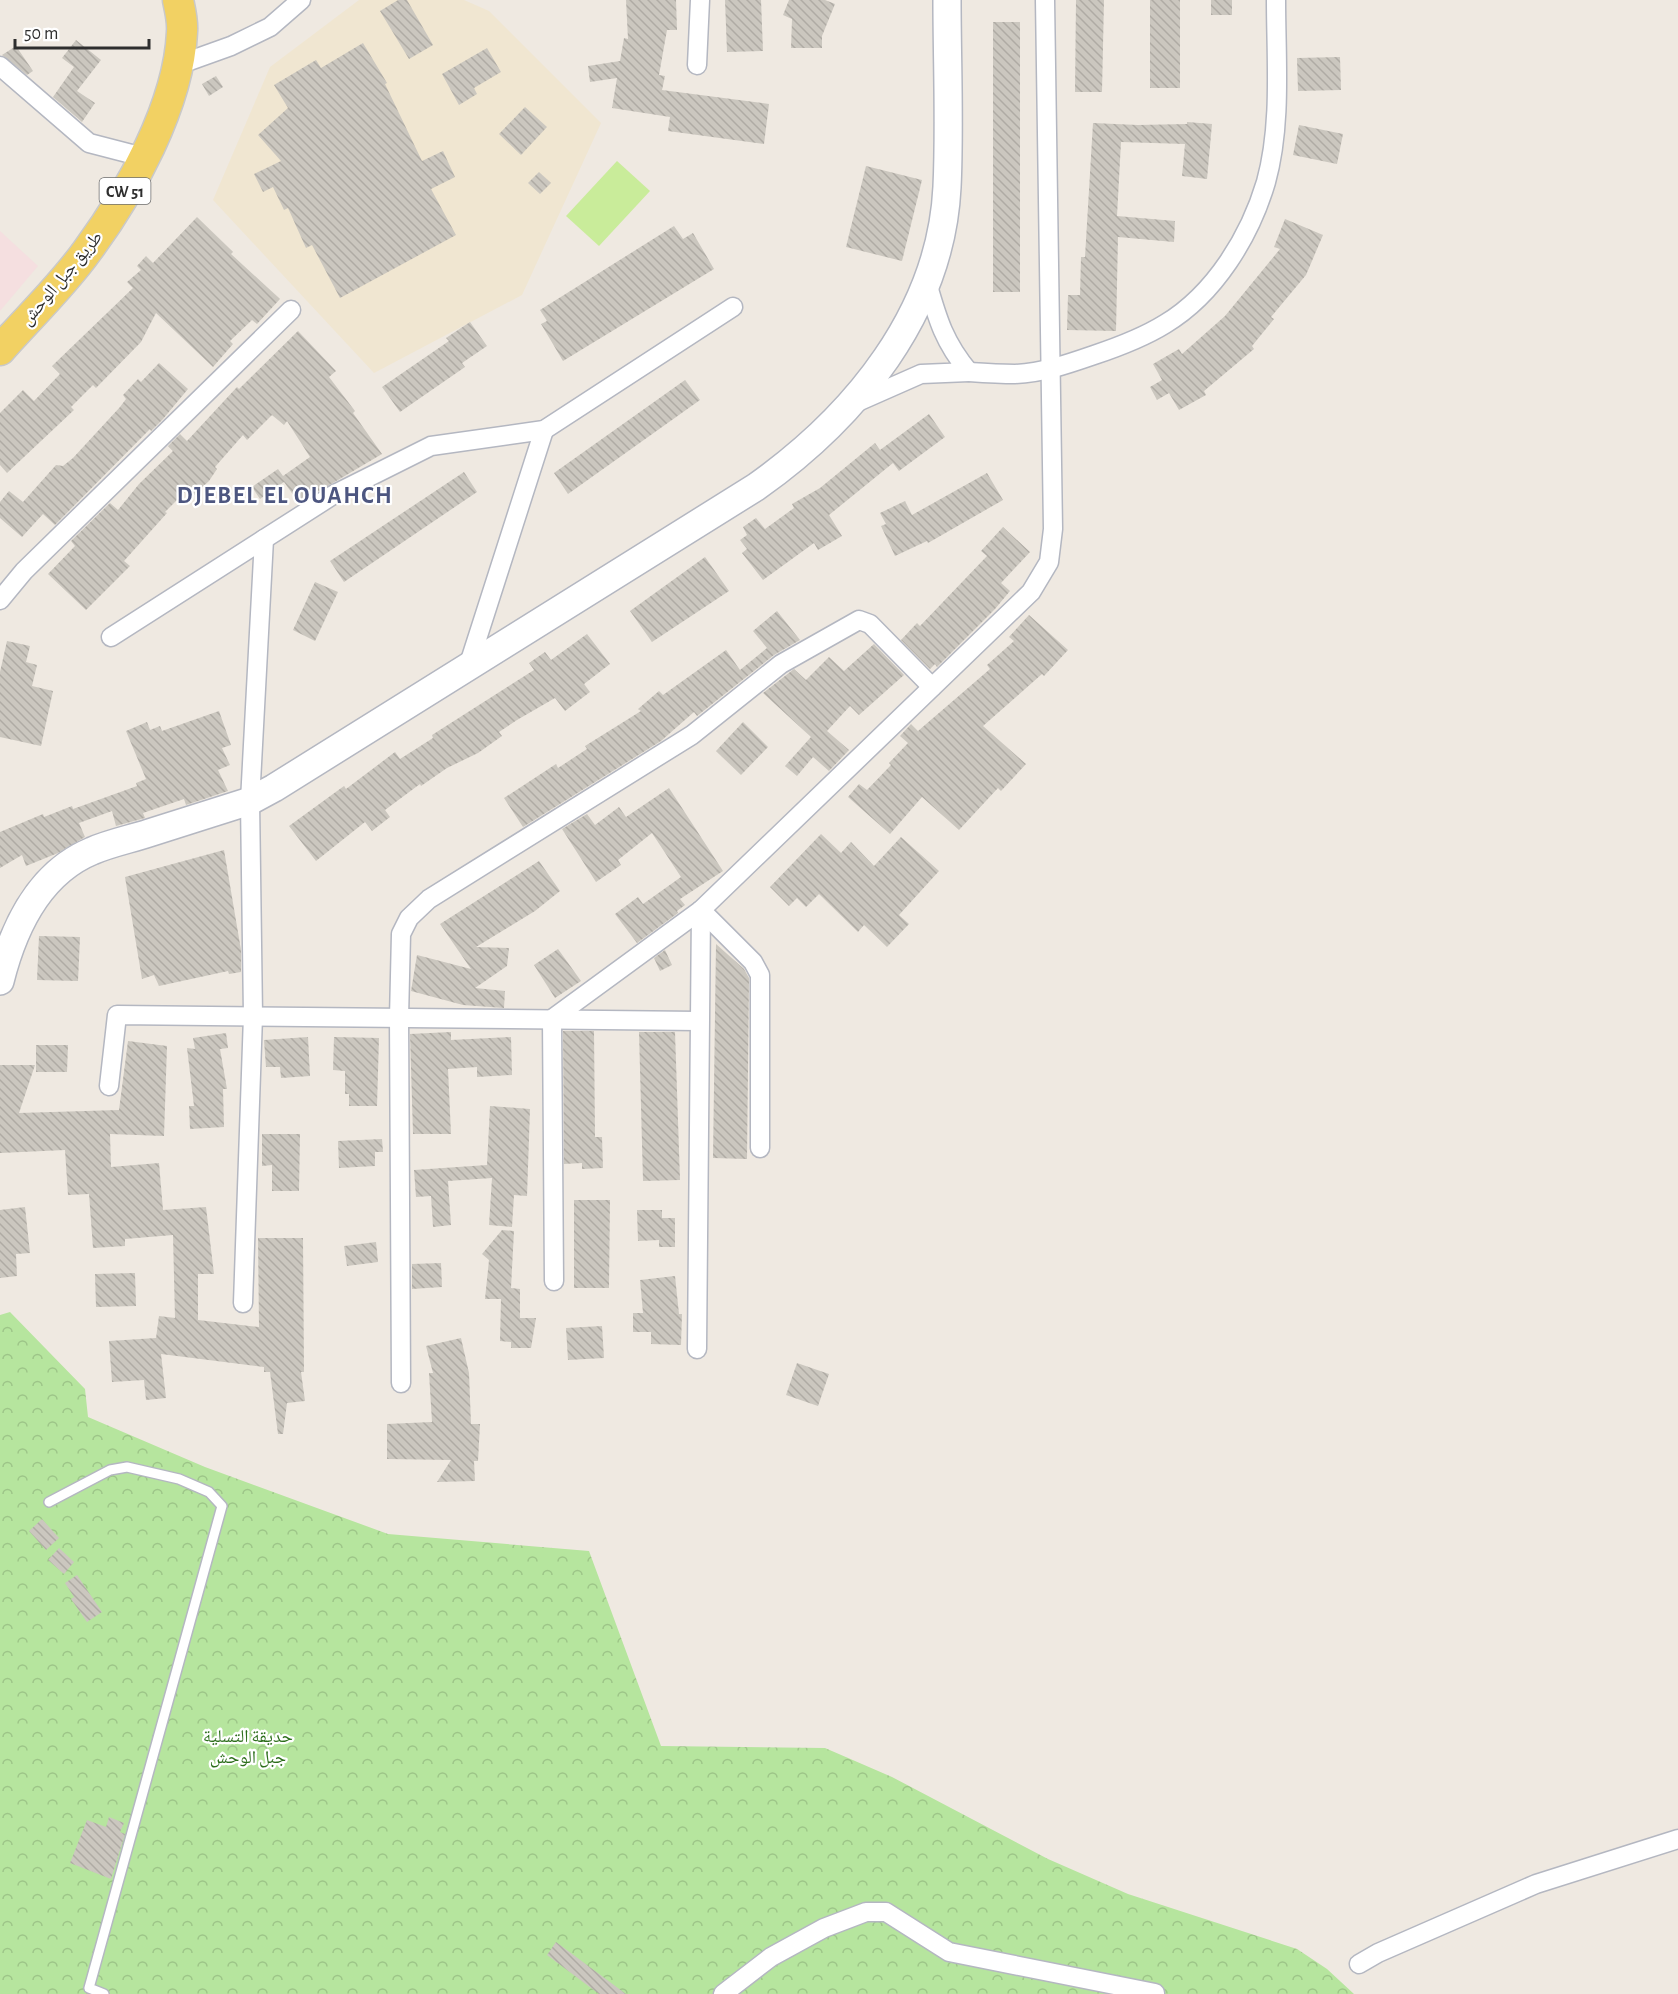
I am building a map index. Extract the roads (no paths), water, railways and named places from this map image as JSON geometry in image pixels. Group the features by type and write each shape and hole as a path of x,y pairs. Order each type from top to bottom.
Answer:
{"main road":[{"name":"طريق جبل الوحش","path":"0,350 86,253 117,207 143,157 158,125 178,65 182,30 178,0"}],"street":[{"path":"178,65 231,46 270,27 302,0"},
{"path":"697,65 700,0"},
{"path":"0,981 5,935 39,893 63,869 91,851 250,801 756,486 797,458 849,406 867,386 899,340 938,246 947,188 947,0"},
{"path":"552,1019 700,910 1031,592 1049,562 1053,529 1052,369 1045,0"},
{"path":"849,406 921,374 969,372 1016,374 1052,369 1116,347 1165,324 1199,297 1230,258 1254,219 1266,180 1274,133 1276,0"},
{"path":"0,66 89,143 143,157"},
{"path":"926,279 939,326 950,349 969,372"},
{"path":"111,637 333,495 431,446 544,430 733,307"},
{"path":"0,600 24,571 291,310"},
{"path":"468,667 544,430"},
{"path":"243,1303 253,1016 250,801 264,539"},
{"path":"401,1383 399,1018 401,934 409,918 429,899 693,735 781,664 859,621 864,621 932,687"},
{"path":"697,1349 700,910"},
{"path":"700,910 753,962 760,975 760,1148"},
{"path":"109,1086 117,1015 699,1021"},
{"path":"552,1019 554,1281"},
{"path":"1359,1964 1378,1953 1536,1884 1678,1839"},
{"path":"723,1994 771,1957 824,1928 866,1912 886,1912 949,1952 1155,1993"}],"lane":[{"path":"49,1502 110,1470 127,1467 179,1479 209,1492 222,1506 89,1988 104,1994"}],"district":[{"name":"DJEBEL EL OUAHCH","path":"285,495"}],"park label":[{"name":"حديقة التسلية جبل الوحش","path":"248,1746"}]}
